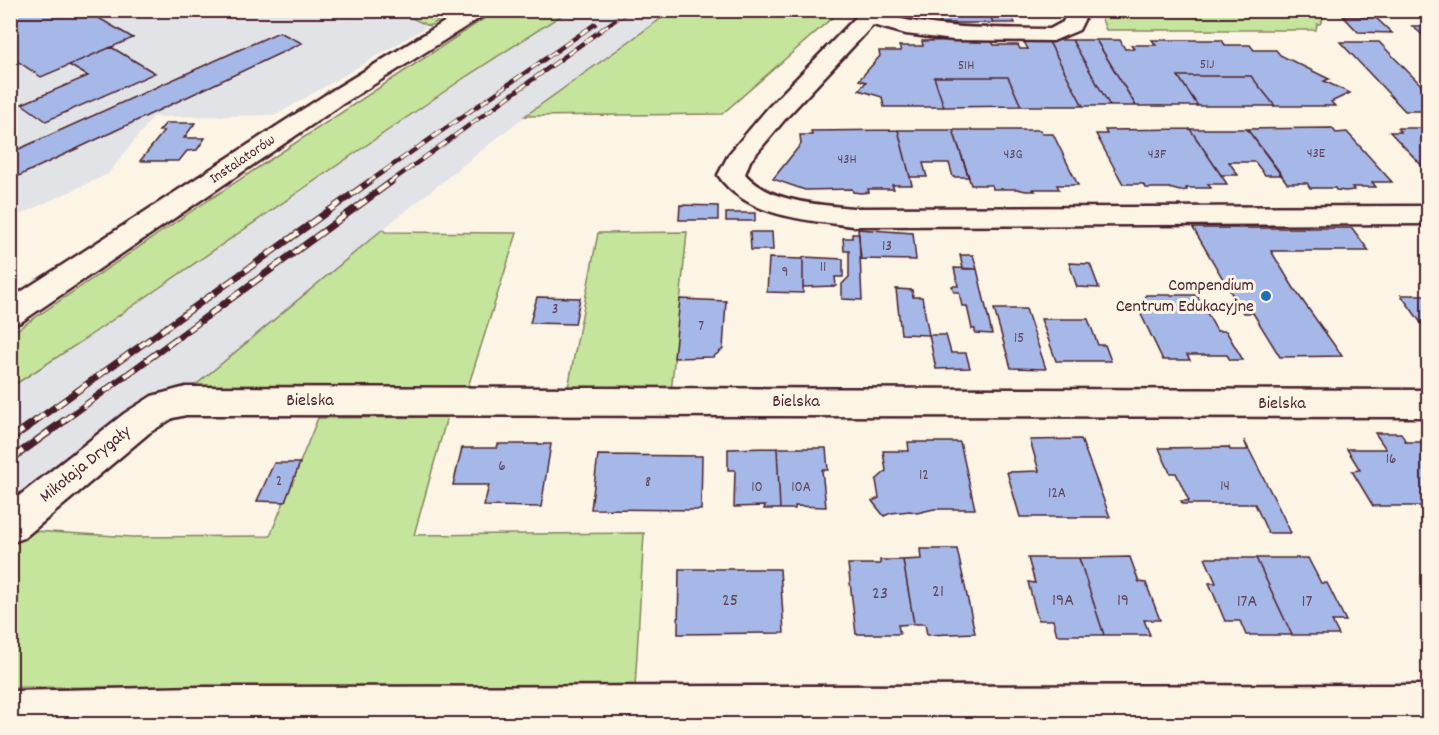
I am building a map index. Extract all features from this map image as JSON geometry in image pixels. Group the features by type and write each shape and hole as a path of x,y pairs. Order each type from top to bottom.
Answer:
{"street":[{"name":"Instalatorów","path":"10,314 333,100 479,10"},
{"path":"1079,10 1072,26 1053,35 952,34 906,28 872,14 777,113 738,159 730,175 738,186 776,204 853,217 1428,215"},
{"name":"Bielska","path":"164,406 201,400 1428,404"},
{"name":"Mikołaja Drygały","path":"10,526 137,423 164,406"},
{"path":"10,712 200,709 548,710 1428,706"}],"shaded area":[{"path":"395,10 428,26 276,115 153,117 108,174 11,219 10,11"},
{"path":"568,11 673,11 525,116 383,229 185,394 168,390 11,509 11,387 76,345 467,76"}],"green space":[{"path":"497,10 568,11 467,76 76,345 11,387 11,334 189,213"},
{"path":"673,10 840,11 722,114 525,116"},
{"path":"396,11 456,11 429,26"},
{"path":"1099,11 1327,11 1320,24 1317,24 1316,30 1106,30"},
{"path":"383,229 385,232 517,233 466,393 185,394"},
{"path":"687,232 671,393 567,393 598,233"},
{"path":"447,417 414,535 644,533 635,688 11,687 10,537 17,530 133,537 270,536 318,418"}],"building":[{"path":"10,10 85,10 133,38 41,77 10,56"},
{"path":"171,10 198,10 183,17"},
{"path":"917,10 988,10 993,23 940,23 939,20 914,13"},
{"path":"988,10 1054,10 1057,15 1011,15 1015,23 993,23"},
{"path":"1343,16 1375,17 1392,33 1358,32"},
{"path":"1412,26 1428,26 1428,36 1424,36"},
{"path":"279,32 302,43 10,180 10,153"},
{"path":"991,40 994,45 1018,45 1020,49 1028,49 1023,40 1048,40 1083,106 1021,106 1008,77 934,77 944,107 884,107 882,97 859,90 866,82 859,80 880,56 879,51 901,51 899,46 923,46 922,41"},
{"path":"1048,40 1072,40 1110,106 1083,106"},
{"path":"1072,40 1096,40 1136,106 1110,106"},
{"path":"1096,40 1120,40 1125,49 1134,49 1131,45 1156,45 1152,40 1222,40 1225,45 1250,45 1254,50 1276,50 1280,55 1329,79 1324,81 1350,93 1331,102 1335,106 1275,106 1251,76 1178,76 1198,106 1136,106"},
{"path":"1340,42 1379,42 1428,92 1428,111 1405,111"},
{"path":"111,47 155,73 46,121 22,104 88,76 69,65"},
{"path":"1178,76 1251,76 1275,106 1198,106"},
{"path":"934,77 1008,77 1021,106 944,107"},
{"path":"166,123 195,123 184,138 205,138 197,150 187,151 179,161 140,161 164,131 159,131"},
{"path":"1332,128 1336,133 1347,132 1392,182 1372,182 1376,187 1352,187 1354,190 1346,191 1335,188 1310,188 1307,183 1287,183 1247,129"},
{"path":"1398,128 1428,128 1428,172 1390,132 1401,132"},
{"path":"1190,129 1227,184 1208,184 1211,188 1186,188 1187,190 1180,191 1169,188 1146,188 1143,184 1123,184 1096,134 1107,134 1105,130"},
{"path":"1190,129 1247,129 1282,175 1265,175 1255,162 1229,162 1238,175 1221,175"},
{"path":"898,130 953,130 969,177 953,177 949,163 923,163 927,177 910,177"},
{"path":"898,130 912,185 892,185 894,189 868,189 869,192 861,193 853,192 852,189 805,190 773,179 801,144 800,135 812,135 811,131"},
{"path":"953,130 1040,130 1042,134 1053,134 1078,185 1057,185 1059,189 1026,191 993,189 992,185 971,185"},
{"path":"680,205 718,206 718,220 679,220"},
{"path":"726,213 755,213 755,221 726,221"},
{"name":"Compendium Centrum Edukacyjne","path":"1193,228 1352,228 1369,251 1271,251 1295,290 1342,356 1280,357 1253,313 1243,313"},
{"path":"858,229 913,233 916,260 861,259"},
{"path":"750,232 772,232 773,250 751,250"},
{"path":"852,234 859,234 862,300 842,299 842,284 849,277 849,251 844,251 843,238 852,238"},
{"path":"960,255 973,255 977,269 963,269"},
{"path":"803,257 843,259 843,277 835,277 836,286 803,287"},
{"path":"769,258 803,259 803,293 767,292"},
{"path":"1069,263 1090,264 1099,288 1077,287"},
{"path":"954,268 977,269 992,334 975,333 975,329 972,329 967,306 962,306 959,292 954,292 952,286 958,286"},
{"path":"896,289 912,290 913,297 922,297 929,335 901,334"},
{"path":"1146,295 1197,295 1217,331 1226,331 1243,360 1230,360 1227,355 1187,355 1190,360 1163,360 1137,306"},
{"path":"1401,295 1428,295 1428,333"},
{"path":"537,297 580,298 575,324 530,323"},
{"path":"680,299 726,301 723,349 713,357 674,358"},
{"path":"994,309 1026,309 1046,369 1011,368"},
{"path":"1041,319 1088,319 1098,345 1105,345 1111,361 1056,361"},
{"path":"929,335 946,335 951,353 966,353 970,368 936,369"},
{"path":"1375,433 1401,433 1406,442 1428,442 1428,506 1373,506 1352,471 1360,470 1347,449 1386,449"},
{"path":"1081,439 1110,517 1020,517 1007,472 1039,471 1030,440"},
{"path":"1244,440 1291,533 1268,533 1255,504 1183,504 1181,501 1189,501 1176,473 1170,473 1159,448 1229,447 1230,450 1248,450"},
{"path":"908,442 960,442 975,509 934,509 917,513 910,511 891,513 884,516 872,501 879,498 876,480 886,471 883,451 909,451"},
{"path":"498,444 551,444 541,507 484,506 489,485 453,485 462,448 497,448"},
{"path":"777,448 780,509 764,509 765,506 734,507 735,470 728,470 728,449"},
{"path":"777,448 826,448 828,470 822,470 826,507 795,506 795,509 780,509"},
{"path":"598,455 702,456 701,510 591,509"},
{"path":"274,463 300,463 285,502 257,501"},
{"path":"920,549 957,549 975,633 927,635 925,624 914,624 903,560 921,559"},
{"path":"1130,557 1139,582 1146,583 1160,620 1144,620 1150,635 1104,635 1079,558"},
{"path":"1028,558 1079,558 1104,635 1057,635 1053,620 1038,620 1028,582 1035,583"},
{"path":"1205,558 1256,558 1292,635 1246,635 1240,621 1225,621 1209,583 1216,583"},
{"path":"1256,558 1308,558 1321,583 1327,583 1346,621 1332,621 1339,635 1292,635"},
{"path":"880,560 903,560 914,624 898,625 900,634 856,634 848,564 880,564"},
{"path":"679,569 780,569 784,633 678,634"}],"railway":[{"path":"389,183 629,10"},
{"path":"367,183 595,24"},
{"path":"34,422 369,182"},
{"path":"62,422 391,182"},
{"path":"10,439 36,421"},
{"path":"10,460 64,421"}],"place":[{"name":"Compendium Centrum Edukacyjne","path":"1266,296"}]}
